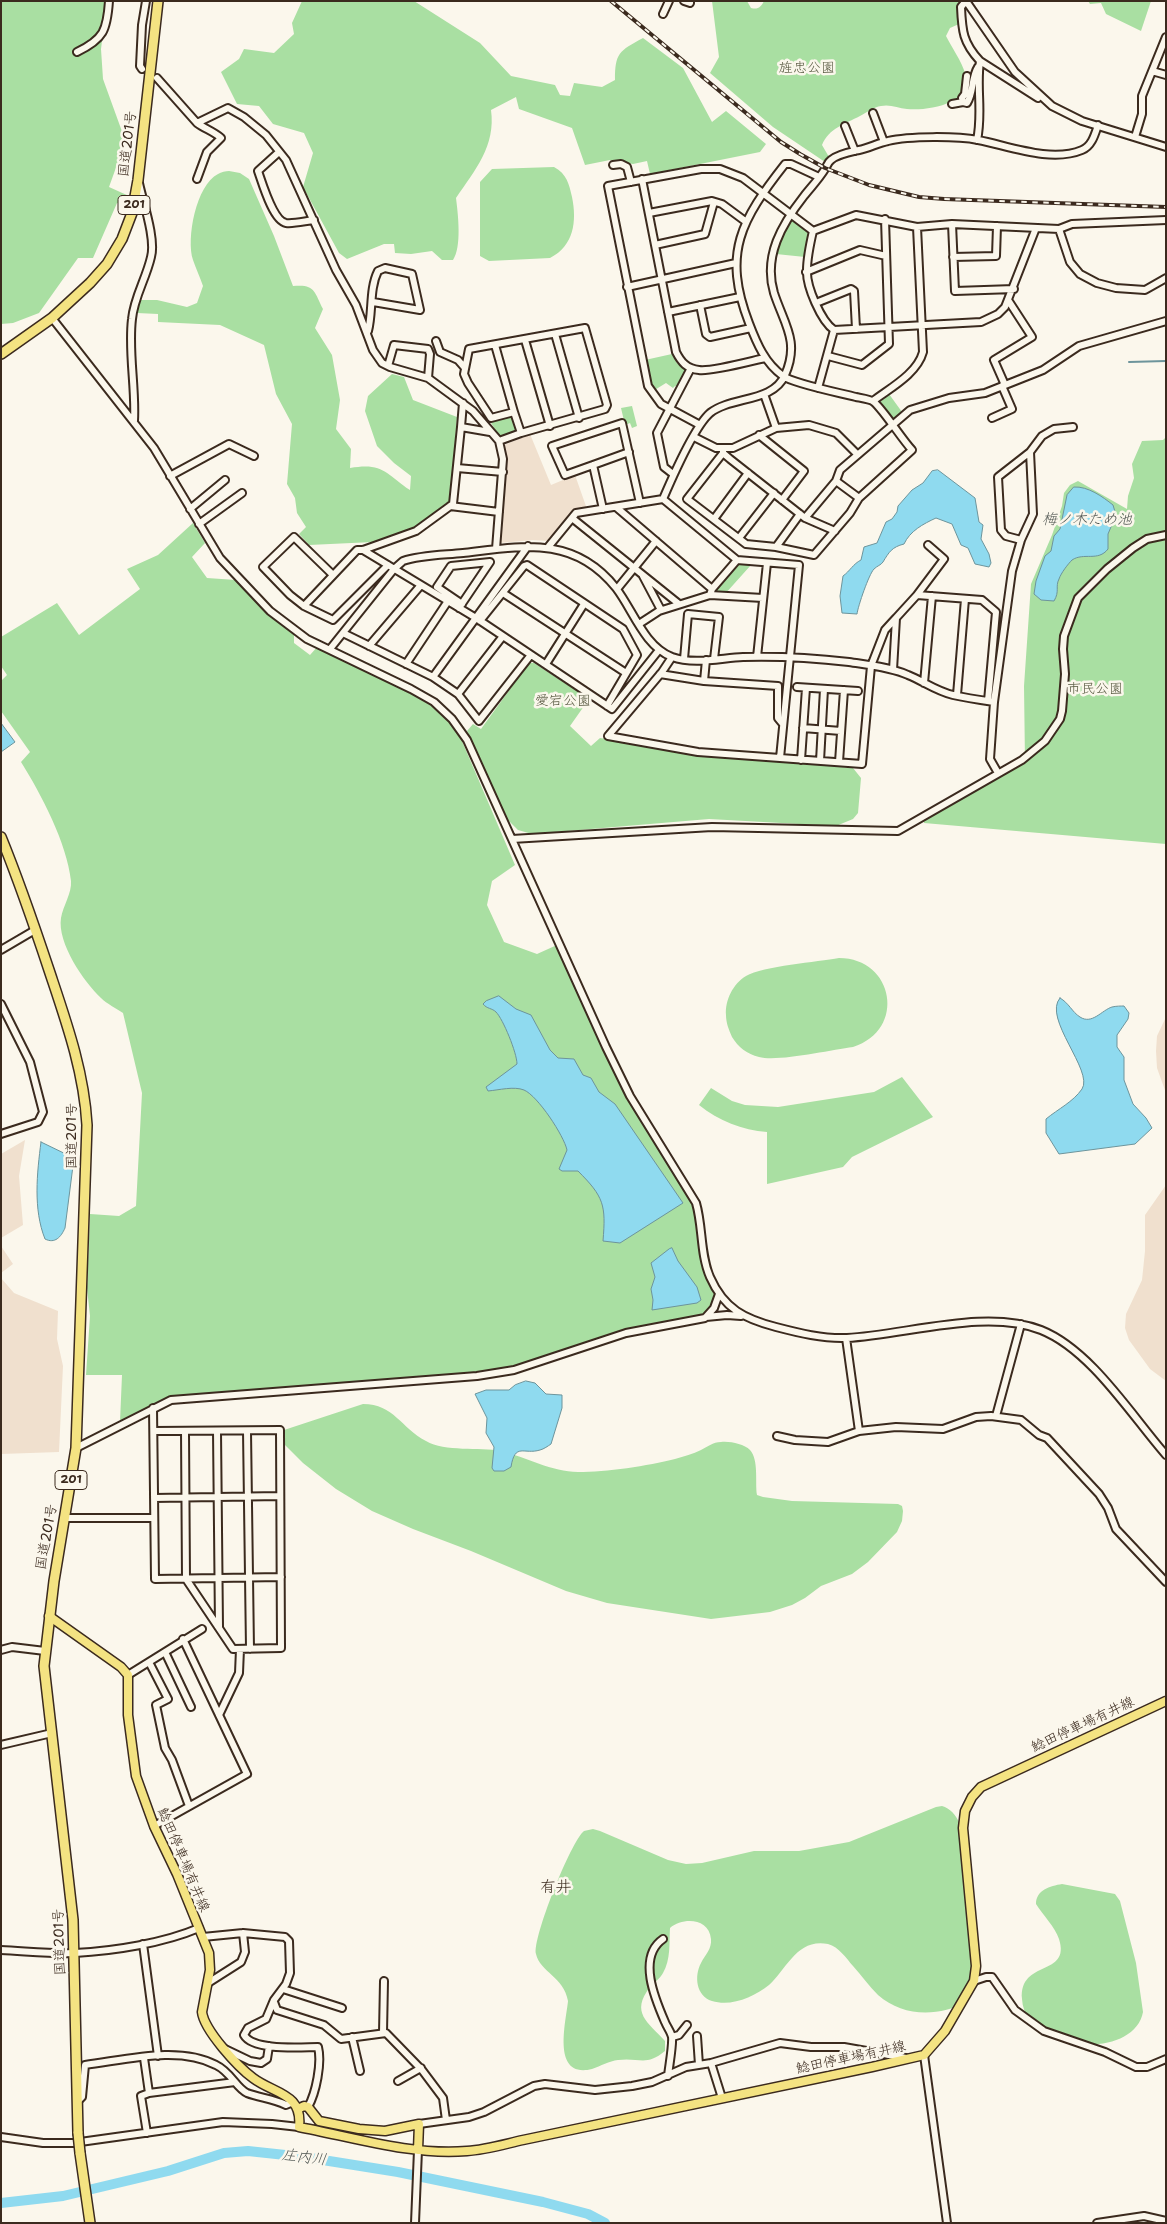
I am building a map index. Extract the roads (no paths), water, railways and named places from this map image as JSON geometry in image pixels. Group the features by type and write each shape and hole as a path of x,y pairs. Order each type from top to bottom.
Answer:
{"highway":[{"name":"国道201号","path":"1,354 52,318 90,283 107,264 122,239 132,213 138,180 158,1"},
{"name":"国道201号","path":"1,837 19,879 74,1046 86,1102 88,1125 76,1448 45,1651 46,1683 70,1881 74,1953 78,2133 82,2175 90,2223"}],"main road":[{"path":"49,1616 121,1667 128,1675"},
{"name":"鯰田停車場有井線","path":"128,1675 128,1708 136,1776 154,1826 203,1936 210,1962 203,2005 203,2018 211,2033 252,2078 283,2094 296,2106"},
{"name":"鯰田停車場有井線","path":"299,2127 418,2150 468,2151 910,2059 924,2054 945,2031 974,1981 976,1966 962,1828 965,1811 972,1798 981,1787 1166,1701"},
{"path":"299,2127 296,2106 308,2107 319,2122 342,2126 385,2131 419,2124 418,2150"}],"street":[{"path":"77,52 93,44 101,37 106,28 109,1"},
{"path":"142,68 140,66 140,56 146,1"},
{"path":"663,14 669,1"},
{"path":"684,1 690,3 690,1"},
{"path":"1052,106 1015,72 968,2 961,7 963,28 968,48 980,62 1024,90 1052,106 1082,121 1166,147"},
{"path":"1135,137 1142,114 1142,96 1166,37"},
{"path":"952,104 967,102 970,99 974,74 980,62"},
{"path":"978,140 981,121 978,93 980,62"},
{"path":"1152,71 1166,76"},
{"path":"963,102 967,76"},
{"path":"157,78 202,127 212,130 221,138 208,152 197,179"},
{"path":"198,123 228,108 244,117 266,135 286,160 368,331 373,350 382,362 388,366 428,378 463,402 499,441 504,458 496,549"},
{"path":"873,113 884,142"},
{"path":"663,499 673,474 700,424 711,412 728,403 764,394 785,378 791,355 792,340 774,292 771,264 779,233 790,213 819,178 830,160 884,142 933,138 978,140 1027,152 1067,153 1086,148 1093,138 1098,125"},
{"path":"845,126 856,151"},
{"path":"279,152 258,171 271,205 281,221 286,223 314,220"},
{"path":"819,178 791,164 785,164 762,193 745,221 739,242 736,263 740,297 751,328 765,358 785,378 873,401 912,450 859,498 814,556 776,547 746,544 688,499 723,451 776,428 809,425 821,428 836,433 858,454"},
{"path":"613,165 625,165 631,182"},
{"path":"700,424 661,404 648,386 608,186 701,169 720,169 743,178 813,231"},
{"path":"642,179 676,352 684,364 701,371 765,358"},
{"path":"134,421 136,396 132,320 136,297 152,256 151,240 138,180"},
{"path":"649,213 714,202 722,204 745,221"},
{"path":"655,244 705,234 714,202"},
{"path":"813,231 856,215 917,227 952,224 1059,229 1072,224 1166,220"},
{"path":"828,356 862,365 889,344 884,220"},
{"path":"952,224 955,290 1014,289"},
{"path":"953,257 996,256 997,226"},
{"path":"873,401 919,365 923,352 917,227"},
{"path":"813,231 806,272 824,321 834,330 981,322 998,314 1014,289 1036,228"},
{"path":"1059,229 1070,262 1080,274 1097,283 1116,288 1145,290 1166,278"},
{"path":"806,272 860,250 886,256"},
{"path":"627,287 736,263"},
{"path":"368,331 375,277 380,269 412,274 420,310 373,302"},
{"path":"816,303 851,289 854,292 856,329"},
{"path":"668,312 740,297"},
{"path":"992,418 1012,409 994,360 1032,338 1008,300"},
{"path":"700,305 706,334 710,337 751,328"},
{"path":"52,318 134,421 220,558 270,611 308,639 330,648 434,702 452,719 467,740 630,1096 696,1203 707,1268 719,1294 742,1316"},
{"path":"776,547 836,481 840,470 891,424 910,410 949,398 986,393 1043,370 1079,346 1166,321"},
{"path":"499,441 606,409 608,406 585,328 469,349 464,374 491,418 514,412"},
{"path":"818,388 834,330"},
{"path":"555,334 579,418"},
{"path":"525,340 550,426"},
{"path":"436,341 440,352 458,360 465,368"},
{"path":"388,366 394,345 428,349 430,354 428,378"},
{"path":"495,345 521,433"},
{"path":"673,474 664,467 657,433 691,368"},
{"path":"764,394 776,428"},
{"path":"304,606 358,550 363,550 416,531 453,504 463,402"},
{"path":"628,452 566,475 552,446 622,423 640,502"},
{"path":"461,427 490,432"},
{"path":"1021,540 1006,536 1000,530 998,477 1030,452 1042,436 1054,429 1073,427"},
{"path":"759,435 804,471 782,500"},
{"path":"694,437 704,444 723,451 803,516 835,531"},
{"path":"170,476 230,444 254,456"},
{"path":"991,702 1012,571 1021,540 1033,514 1030,452"},
{"path":"593,465 603,509"},
{"path":"457,468 502,472"},
{"path":"714,519 748,473"},
{"path":"190,509 225,480"},
{"path":"836,481 859,498"},
{"path":"198,524 242,493"},
{"path":"739,538 774,494"},
{"path":"549,546 576,514 663,499 737,560 799,565 780,758"},
{"path":"450,506 499,512"},
{"path":"616,507 711,592"},
{"path":"572,518 679,604"},
{"path":"512,840 712,827 898,831 1034,751 1045,741 1060,720 1064,702 1064,636 1078,598 1101,574 1133,548 1147,539 1166,535"},
{"path":"333,575 294,537 263,568 304,606 333,620 388,565"},
{"path":"617,589 656,542"},
{"path":"672,657 608,736 698,752 862,764 871,666 885,630 917,595 944,559 928,545"},
{"path":"433,677 478,620 528,546"},
{"path":"330,648 394,569 408,560 496,549 549,546 582,558 600,571 617,589 650,640 659,650 672,657 684,660 706,660 789,657 871,666 909,675 956,695 991,702"},
{"path":"363,550 448,601 460,606"},
{"path":"711,592 737,560"},
{"path":"460,606 490,562 451,566 436,587 455,600 460,606 478,620 612,709 659,650"},
{"path":"757,657 767,562"},
{"path":"478,620 503,593 524,566 528,565 623,629 637,655 607,706"},
{"path":"641,574 661,610"},
{"path":"368,646 421,585"},
{"path":"639,624 661,610 711,592 763,598"},
{"path":"503,593 626,673"},
{"path":"917,595 982,600 996,612 990,760 998,773"},
{"path":"924,683 932,596"},
{"path":"956,695 965,598"},
{"path":"406,664 448,601"},
{"path":"546,664 584,604"},
{"path":"684,660 688,614 719,617 714,659"},
{"path":"893,670 896,618"},
{"path":"343,634 433,677 458,694 478,721 530,656"},
{"path":"458,694 502,636"},
{"path":"704,681 706,660"},
{"path":"660,674 704,681 778,686 778,718 783,724"},
{"path":"797,687 858,691"},
{"path":"801,760 806,688"},
{"path":"820,761 824,689"},
{"path":"839,762 844,690"},
{"path":"803,728 841,730"},
{"path":"1,950 35,930"},
{"path":"1,1004 30,1062 43,1112 38,1122 1,1134"},
{"path":"704,1318 714,1308 719,1294"},
{"path":"76,1448 172,1400 477,1376 514,1370 626,1333 727,1315 742,1316 792,1332 846,1338 995,1321 1021,1324 1041,1330 1057,1338 1079,1354 1095,1370 1166,1455"},
{"path":"996,1416 1021,1324"},
{"path":"846,1338 859,1431"},
{"path":"153,1408 155,1579 281,1578"},
{"path":"777,1436 795,1440 828,1442 859,1431 876,1431 896,1427 943,1430 976,1417 996,1416 1021,1420 1047,1438 1099,1494 1108,1508 1116,1529 1166,1582"},
{"path":"154,1431 280,1430 281,1648 233,1649 186,1579 185,1431"},
{"path":"217,1431 219,1628"},
{"path":"247,1431 250,1649"},
{"path":"154,1498 280,1496"},
{"path":"65,1518 154,1518"},
{"path":"128,1675 183,1639 202,1629"},
{"path":"154,1826 247,1774 183,1639"},
{"path":"1,1650 12,1647 45,1651"},
{"path":"219,1715 239,1673 240,1649"},
{"path":"165,1652 191,1707"},
{"path":"149,1662 168,1699 156,1706 165,1748 172,1760 189,1806"},
{"path":"1,1745 52,1733"},
{"path":"1,1950 74,1953 143,1944 179,1936 199,1928"},
{"path":"203,1936 243,1933 285,1937 289,1941 290,1973 283,1989 274,2000 266,2019 248,2028 244,2036 249,2041 269,2046 318,2047 321,2057 320,2067 312,2100 308,2107"},
{"path":"208,1983 241,1962 245,1952 243,1933"},
{"path":"663,1939 656,1944 651,1956 650,1970 659,2005 672,2037 668,2076"},
{"path":"143,1944 158,2056"},
{"path":"974,1981 992,1977 1015,2010 1044,2031 1105,2052 1136,2067 1147,2067 1166,2060"},
{"path":"383,2032 384,1981"},
{"path":"283,1989 342,2008"},
{"path":"274,2000 277,2010 324,2025 341,2039 383,2032 390,2036 421,2068 443,2098 446,2120"},
{"path":"672,2037 679,2035 687,2026"},
{"path":"697,2036 699,2065"},
{"path":"352,2038 360,2071"},
{"path":"419,2124 484,2112 534,2086 545,2084 582,2089 607,2089 652,2082 686,2067 711,2063 780,2044 811,2047 844,2047 910,2059"},
{"path":"225,2049 250,2061 261,2063 267,2059 269,2046"},
{"path":"924,2054 947,2223"},
{"path":"77,2102 82,2097 85,2065 158,2056 187,2055 204,2059 227,2071 235,2082 248,2094 274,2098 286,2105 296,2106"},
{"path":"144,2058 149,2093"},
{"path":"711,2063 722,2098"},
{"path":"398,2082 421,2068"},
{"path":"147,2133 141,2096 149,2093 235,2082"},
{"path":"1,2137 43,2143 73,2143 223,2122 299,2127"},
{"path":"415,2223 418,2150"},
{"path":"1097,2223 1144,2216 1166,2221"}],"water":[{"path":"938,470 975,498 979,522 983,525 981,539 989,554 991,563 989,567 975,564 968,548 961,545 952,524 936,518 913,532 904,544 891,550 882,563 874,569 864,590 857,614 842,613 840,596 843,576 861,560 864,547 877,543 886,522 892,519 897,512 898,506 912,490 923,483 932,471"},
{"name":"梅ノ木ため池","path":"1074,487 1090,490 1113,505 1116,515 1108,534 1108,549 1100,555 1072,560 1060,577 1054,601 1041,600 1034,594 1036,581 1045,556 1051,551 1054,536 1060,529 1067,495"},
{"path":"1,723 15,742 1,752"},
{"path":"499,996 516,1009 531,1015 550,1050 558,1058 574,1059 583,1075 591,1078 599,1092 615,1104 683,1203 620,1243 603,1241 604,1219 601,1202 593,1188 578,1171 562,1171 559,1169 567,1150 550,1117 536,1100 524,1090 511,1088 488,1091 486,1087 517,1064 506,1029 496,1012 483,1004"},
{"path":"1060,998 1077,1015 1084,1019 1093,1018 1115,1006 1124,1006 1129,1013 1128,1019 1117,1035 1117,1047 1124,1057 1124,1080 1133,1104 1146,1118 1152,1128 1135,1144 1059,1154 1046,1133 1046,1119 1074,1098 1082,1089 1084,1081 1058,1018 1056,1007"},
{"path":"41,1142 74,1158 65,1228 60,1237 52,1241 45,1239 37,1203 37,1178"},
{"path":"672,1248 678,1261 697,1287 701,1300 697,1303 652,1310 651,1289 655,1277 651,1263"},
{"path":"526,1381 535,1383 546,1394 562,1395 562,1408 551,1444 540,1450 518,1452 515,1454 511,1467 504,1471 494,1471 492,1468 494,1447 486,1433 487,1418 475,1394 486,1390 509,1390 515,1385"}],"waterway":[{"path":"1129,362 1166,361"},
{"name":"庄内川","path":"1,2203 63,2196 168,2171 224,2153 248,2151 304,2157 398,2172 543,2202 588,2214 605,2223"}],"railway":[{"path":"611,1 781,142 825,168 869,185 919,197 944,199 1166,207"}],"district":[{"name":"有井","path":"556,1888"}],"park label":[{"name":"旌忠公園","path":"807,68"},
{"name":"市民公園","path":"1095,689"},
{"name":"愛宕公園","path":"563,701"}]}
